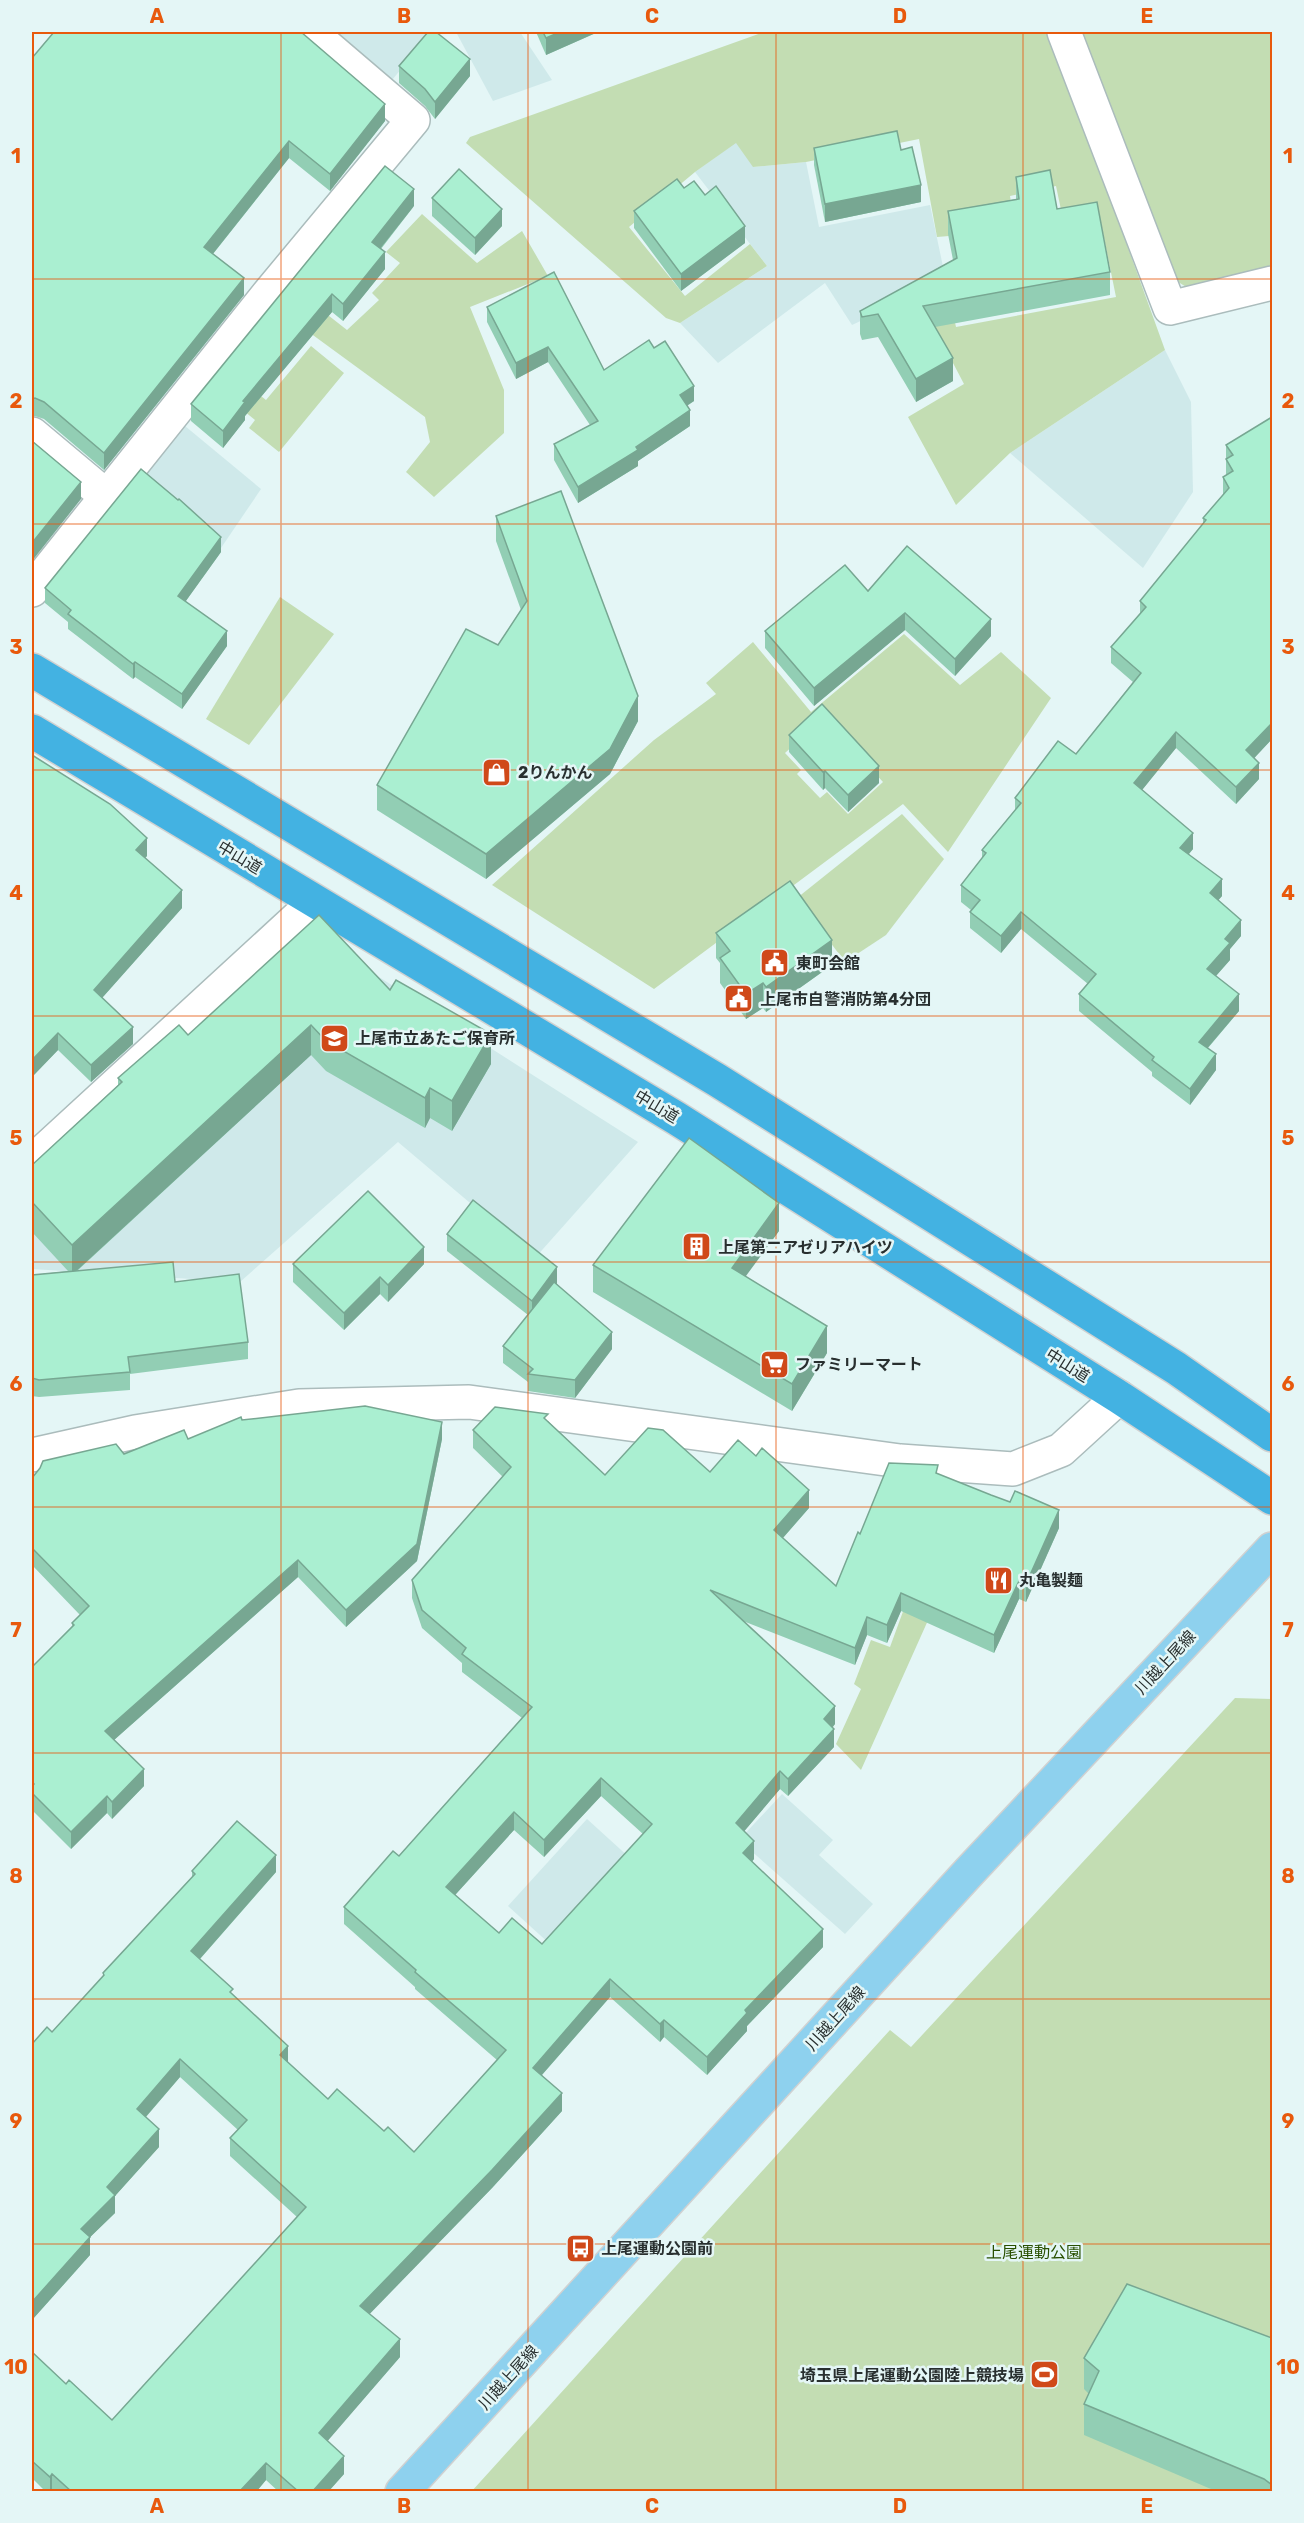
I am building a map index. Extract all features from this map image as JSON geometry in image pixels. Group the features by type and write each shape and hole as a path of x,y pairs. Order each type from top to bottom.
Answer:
{"highway":[{"path":"32,670 717,1080 1176,1368 1272,1435"},
{"name":"中山道","path":"32,731 676,1118 1119,1397 1272,1498"}],"main road":[{"name":"川越上尾線","path":"402,2492 969,1872 1272,1549"}],"street":[{"path":"32,590 270,292 413,120 310,32"},
{"path":"1064,32 1170,308 1272,283"},
{"path":"32,434 106,496"},
{"path":"32,1162 315,902"},
{"path":"32,1455 135,1432 298,1407 470,1402 900,1461 1013,1470 1061,1450 1119,1397"}],"shaded area":[{"path":"340,32 432,32 392,80 339,34"},
{"path":"456,32 520,32 552,80 493,101"},
{"path":"736,142 754,167 806,162 819,227 930,205 949,295 886,309 852,325 825,283 718,363 680,323 767,266 695,172"},
{"path":"1165,350 1191,402 1193,492 1143,568 1010,453"},
{"path":"185,426 261,489 221,548 143,477"},
{"name":"上尾市立あたご保育所","path":"310,933 638,1142 535,1258 398,1142 240,1282 32,1269 32,1185"},
{"path":"782,1794 833,1840 819,1855 873,1904 845,1934 739,1840"},
{"path":"587,1819 631,1859 551,1945 508,1906"}],"green space":[{"path":"764,32 1050,32 1165,350 1010,453 956,505 908,417 964,384 920,300 949,295 956,327 1116,297 1100,218 1064,224 1056,186 1010,196 1013,215 949,236 937,237 919,139 806,162 753,167 736,143 695,172 629,227 685,296 750,244 767,266 680,323 666,318 466,143 470,137"},
{"path":"1078,32 1272,32 1272,267 1188,288 1170,277"},
{"path":"422,214 477,263 522,231 548,276 470,307 504,390 504,433 434,497 406,472 430,442 425,417 280,311 296,290 347,330 379,300 372,293 400,263 386,252"},
{"path":"311,346 344,373 279,452 249,428 255,420 216,388 229,371 266,400"},
{"path":"280,597 334,634 249,745 206,719"},
{"path":"904,634 960,685 1001,652 1051,698 948,852 903,804 654,989 492,885 654,740 716,694 706,683 753,642 811,712","holes":["820,721 837,732 883,782 848,814 827,792 820,798 797,774 801,770 785,753"]},
{"path":"902,814 944,859 886,935 845,962 797,898"},
{"path":"985,1493 861,1770 836,1744 861,1689 854,1684 871,1640 890,1647 912,1587"},
{"name":"上尾運動公園","path":"1235,1698 1272,1699 1272,2491 471,2492 890,2030 911,2047"}],"building":[{"path":"54,32 301,32 385,104 330,174 289,141 204,247 244,278 104,453 44,402 32,399 32,58"},
{"path":"428,32 436,32 470,59 435,102 425,89 399,66"},
{"path":"543,32 560,32 546,38"},
{"path":"897,131 901,150 912,147 921,185 825,204 814,148"},
{"path":"385,166 414,189 372,242 385,252 343,304 332,294 243,401 245,402 223,431 191,404"},
{"path":"459,169 502,209 475,238 432,198"},
{"path":"1050,170 1057,209 1097,202 1110,272 923,306 953,358 916,379 878,314 862,317 860,311 957,258 948,211 1019,199 1016,177"},
{"path":"677,179 684,188 694,181 705,195 716,186 745,226 681,274 634,211"},
{"path":"554,272 604,370 649,340 654,348 665,341 694,386 680,395 690,410 636,447 638,450 578,487 554,444 598,421 548,347 516,363 487,307"},
{"path":"1272,417 1272,723 1246,750 1259,763 1236,787 1176,732 1134,783 1193,833 1180,848 1222,879 1210,893 1241,920 1225,939 1230,943 1207,969 1239,994 1199,1042 1216,1054 1190,1089 1152,1060 1154,1057 1079,994 1096,974 1021,912 1001,936 970,912 980,900 961,885 986,853 982,850 1021,803 1015,798 1058,741 1076,754 1141,673 1111,647 1146,607 1140,601 1206,520 1203,518 1229,488 1223,477 1233,471 1226,459 1233,455 1226,445"},
{"path":"32,441 81,482 32,543"},
{"path":"141,469 221,537 178,596 227,631 182,694 135,662 133,664 68,614 71,610 45,588"},
{"path":"561,491 638,696 610,749 486,854 377,785 466,629 498,645 527,601 496,516"},
{"path":"907,546 991,619 955,659 905,613 814,688 765,631 845,565 868,591"},
{"path":"822,704 879,766 848,795 789,735"},
{"path":"32,755 110,804 147,838 136,850 182,890 94,990 133,1027 91,1065 58,1033 32,1060"},
{"path":"790,881 832,940 766,987 763,983 746,994 720,958 730,951 716,933"},
{"path":"319,915 390,990 396,980 491,1034 452,1101 430,1088 425,1098 326,1041 311,1025 72,1245 32,1202 32,1165 122,1082 118,1078 179,1025 188,1035"},
{"path":"689,1138 779,1203 732,1268 827,1326 792,1384 593,1265"},
{"path":"368,1191 424,1247 388,1285 380,1277 344,1313 293,1264"},
{"path":"473,1200 557,1267 532,1301 447,1234"},
{"path":"173,1262 175,1282 239,1274 248,1342 128,1357 130,1372 39,1380 32,1378 32,1275"},
{"path":"554,1282 612,1332 575,1380 528,1374 533,1369 503,1346"},
{"path":"365,1406 442,1422 417,1544 346,1610 298,1560 105,1731 144,1769 112,1802 107,1796 71,1832 32,1793 34,1784 32,1781 32,1667 74,1625 72,1623 89,1606 32,1548 32,1478 43,1461 116,1444 124,1454 184,1430 188,1439 241,1417 242,1420"},
{"path":"495,1407 548,1414 544,1418 605,1475 648,1428 663,1430 710,1472 738,1440 756,1456 762,1448 809,1490 774,1530 836,1586 889,1463 938,1465 936,1473 991,1495 1010,1502 1015,1491 1059,1510 1026,1584 1019,1581 994,1635 901,1593 887,1625 867,1617 855,1648 710,1590 835,1706 824,1719 834,1729 788,1779 780,1771 736,1823 754,1841 743,1853 823,1929 745,2010 747,2013 707,2057 664,2020 660,2024 610,1979 533,2068 562,2093 492,2170 360,2306 400,2339 319,2433 344,2456 312,2492 299,2492 266,2463 239,2492 72,2492 52,2474 50,2477 32,2461 32,2352 66,2384 69,2380 112,2420 306,2207 230,2138 247,2120 180,2059 137,2109 159,2129 107,2187 115,2195 81,2229 90,2237 32,2302 32,2044 47,2027 52,2032 195,1874 192,1871 237,1821 276,1855 191,1951 233,1989 230,1992 288,2046 280,2055 328,2099 337,2089 384,2131 388,2127 414,2152 506,2050 344,1907 393,1851 399,1856 532,1707 462,1654 466,1648 422,1610 412,1580 511,1467 473,1430","holes":["601,1778 652,1824 542,1944 512,1918 499,1933 446,1887 514,1812 544,1840"]},
{"path":"1127,2284 1272,2338 1272,2485 1264,2479 1084,2404 1099,2371 1084,2358"}],"place":[{"name":"2りんかん","path":"497,772"},
{"name":"東町会館","path":"775,963"},
{"name":"上尾市自警消防第4分団","path":"739,999"},
{"name":"上尾市立あたご保育所","path":"334,1038"},
{"name":"上尾第二アゼリアハイツ","path":"697,1247"},
{"name":"ファミリーマート","path":"774,1364"},
{"name":"丸亀製麺","path":"998,1580"},
{"name":"上尾運動公園前","path":"580,2248"},
{"name":"埼玉県上尾運動公園陸上競技場","path":"1045,2375"}]}
